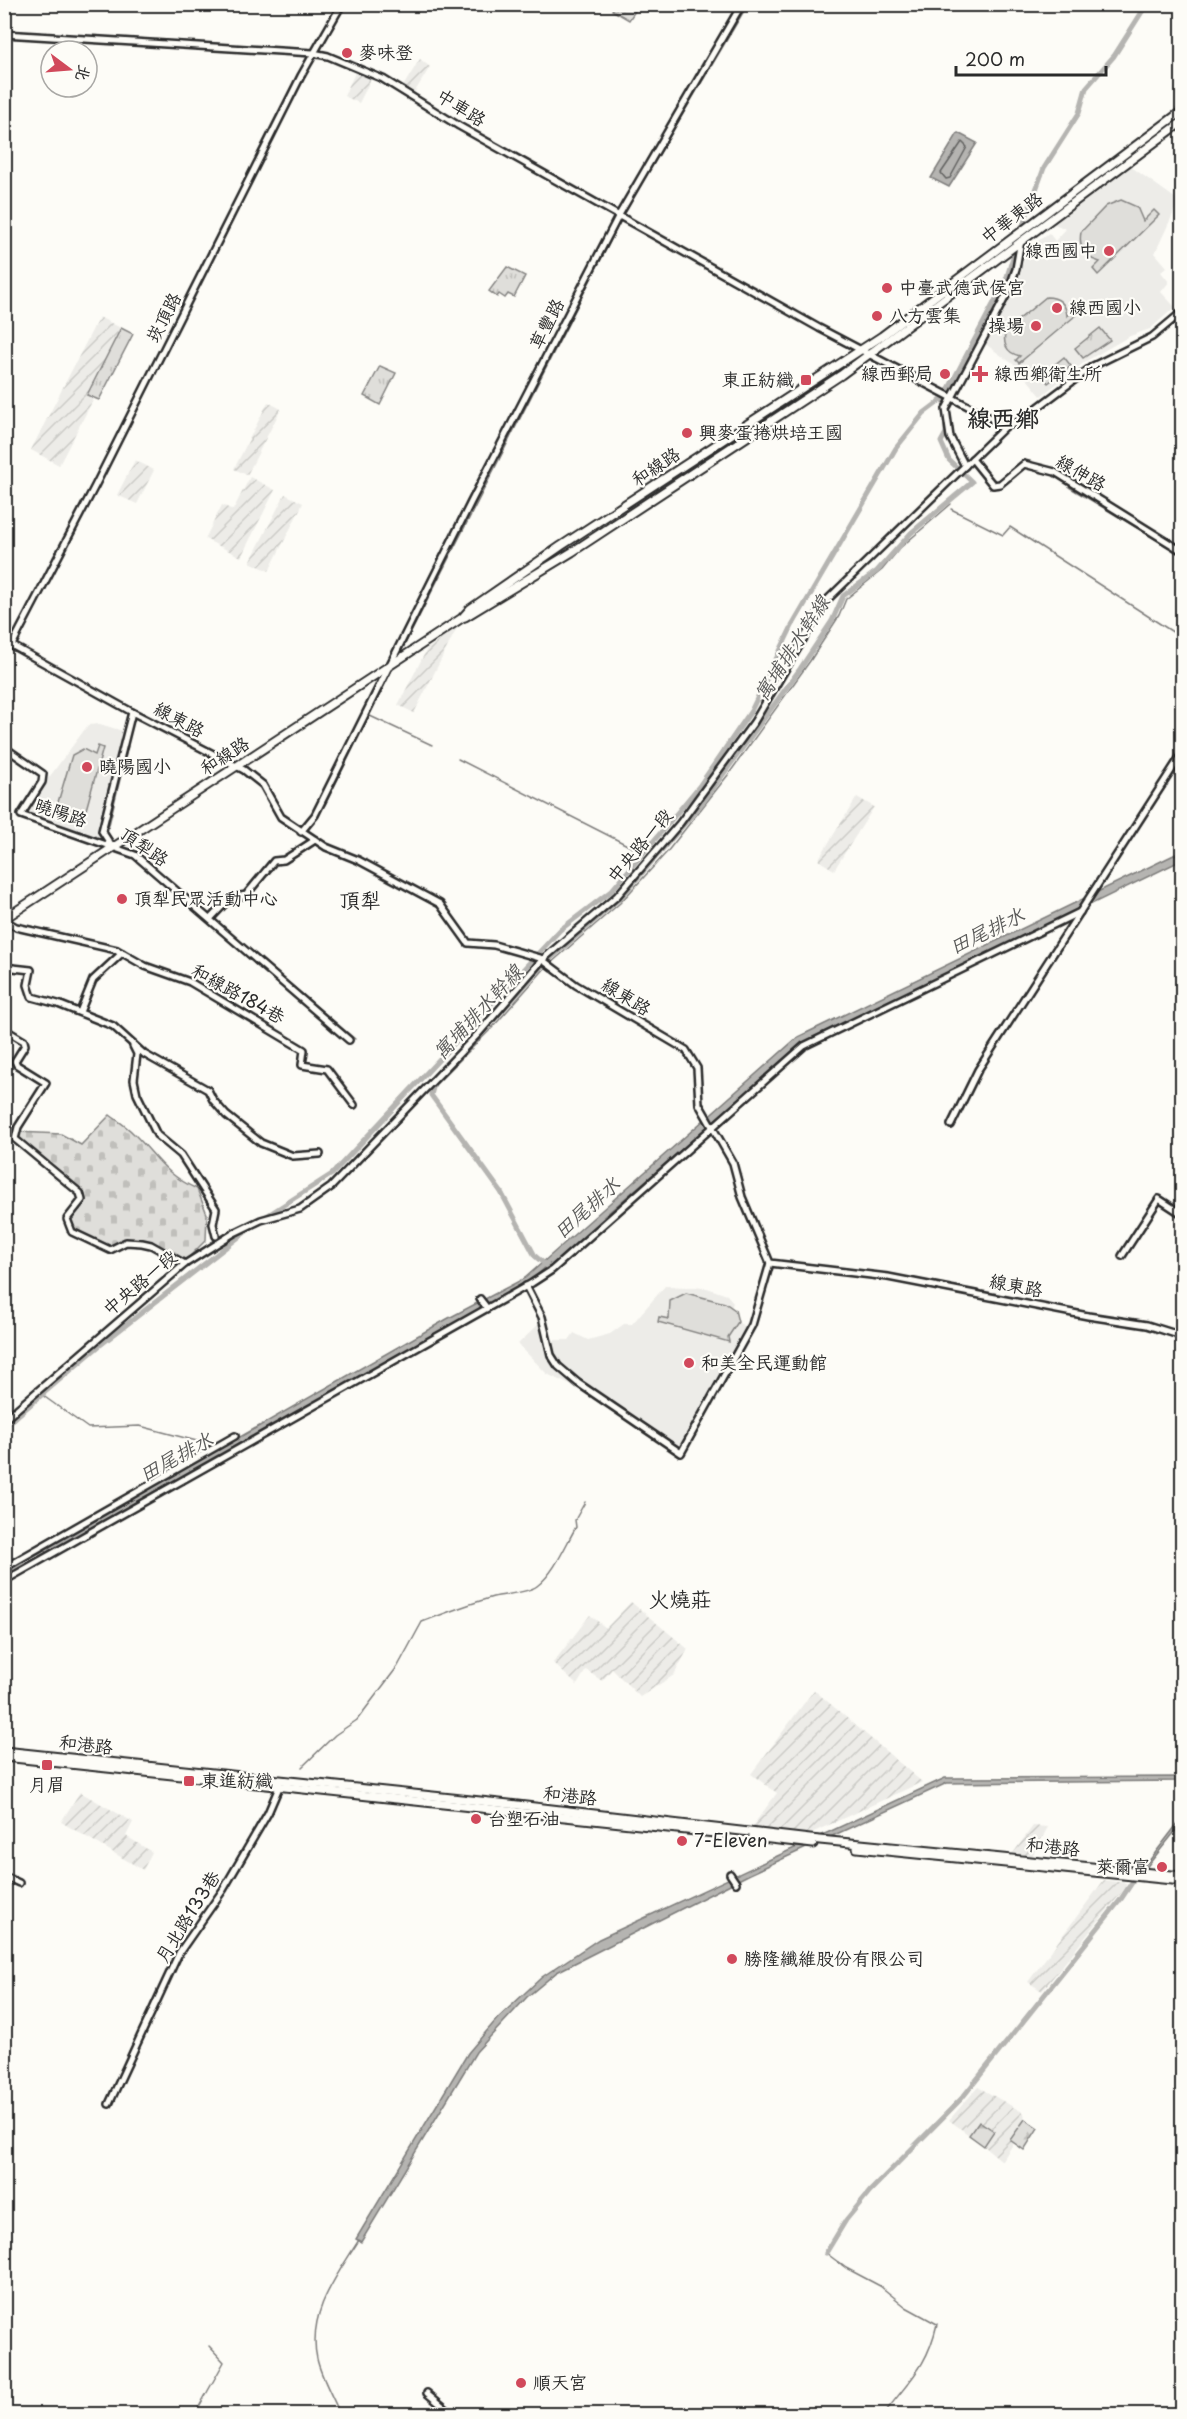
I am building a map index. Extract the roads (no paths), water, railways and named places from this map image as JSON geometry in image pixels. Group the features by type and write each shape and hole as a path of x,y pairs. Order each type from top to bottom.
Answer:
{"main road":[{"name":"中華東路","path":"860,349 1182,111"},
{"name":"中華東路","path":"869,354 1182,122"},
{"name":"和線路","path":"462,618 473,615 573,552 860,349"},
{"name":"和線路","path":"4,920 462,618 470,609 561,546 869,354"},
{"name":"和港路","path":"4,1751 280,1784"},
{"name":"和港路","path":"4,1757 470,1803 815,1842 1144,1874"},
{"path":"1144,1874 1182,1876"},
{"path":"1144,1874 1182,1881"}],"street":[{"name":"崁頂路","path":"12,645 96,486 313,53 342,4"},
{"name":"草豐路","path":"301,832 315,815 619,215 742,4"},
{"name":"中車路","path":"4,34 313,53 328,56 391,84 459,126 860,349"},
{"path":"965,466 955,450 948,431 946,409 1008,292 1022,241 1016,234"},
{"name":"中央路一段","path":"4,1420 185,1264 212,1244 261,1220 300,1209 340,1179 427,1084 478,1034 543,961 617,896 680,823 754,722 834,592 1006,426 1017,423 1105,358 1152,337 1182,312"},
{"path":"860,349 1006,426"},
{"name":"線伸路","path":"972,459 993,485 1000,484 1024,464 1054,472 1182,551"},
{"name":"線東路","path":"4,641 236,766 263,786 280,817 301,832 440,904 468,943 494,945 543,961 645,1027 686,1050 697,1068 699,1104 733,1164 741,1197 770,1263 888,1277 1088,1316 1147,1325 1182,1336"},
{"name":"頂犁路","path":"132,712 102,831 113,847 135,855 211,918 349,1040"},
{"name":"曉陽路","path":"4,747 43,774 42,782 21,815 113,847"},
{"path":"951,1125 978,1070 1182,754"},
{"path":"211,918 230,898 246,895 274,861 284,860 315,840"},
{"path":"4,1581 552,1270 804,1046 1080,912"},
{"name":"和線路184巷","path":"4,920 16,927 122,953 145,966 190,982 281,1034 305,1051 302,1065 327,1069 354,1105"},
{"path":"80,1012 93,980 122,953"},
{"path":"4,967 31,970 28,985 32,996 113,1026 144,1054 208,1090 226,1115 261,1143 293,1156 320,1154"},
{"path":"4,1029 24,1041 25,1045 15,1061 17,1065 46,1083 18,1127 15,1139 80,1193 82,1200 67,1219 72,1232 110,1250 126,1242 151,1245 185,1264"},
{"path":"133,1044 136,1054 134,1080 137,1094 157,1135 181,1155 216,1209 213,1224 216,1236"},
{"path":"1122,1256 1159,1199 1182,1214"},
{"path":"526,1286 542,1317 551,1355 558,1366 578,1383 681,1453 752,1325 770,1263"},
{"path":"480,1299 487,1308"},
{"path":"4,1568 235,1436"},
{"name":"月北路133巷","path":"109,2104 179,1953 224,1890 280,1784"},
{"path":"730,1874 736,1883"},
{"path":"4,1876 19,1883"},
{"path":"427,2393 452,2415"}],"water":[{"path":"958,133 977,143 949,187 931,178"},
{"path":"1182,851 1182,860 802,1045 531,1280 5,1578 5,1571 447,1319 525,1278 798,1037"},
{"path":"1182,1777 1182,1781 947,1783 750,1874 557,1972 527,1997 476,2052 361,2242 356,2239 468,2053 497,2019 542,1977 599,1939 945,1778"},
{"path":"1182,1818 1182,1823 1145,1869 1139,1868 1149,1861"}],"waterway":[{"path":"623,215 748,4"},
{"name":"寓埔排水幹線","path":"1020,233 1044,168 1079,113 1086,88 1114,56 1147,4"},
{"path":"399,656 621,220"},
{"name":"寓埔排水幹線","path":"476,1040 543,965 621,897 703,802 800,669 832,621 843,596 877,571 911,533 972,482 949,460 941,442 946,433 944,398 1006,280 1017,244"},
{"path":"265,1217 332,1174 560,930 611,891 662,831 700,785 751,711 792,626 896,448 924,413 944,398"},
{"path":"1069,487 1182,555"},
{"name":"寓埔排水幹線","path":"551,963 620,903 667,852 728,775 810,661 839,616 846,599 882,570 900,548 951,504"},
{"path":"951,509 1003,535 1010,527 1182,638"},
{"path":"325,805 394,666"},
{"path":"370,716 432,745"},
{"path":"114,842 107,833 128,746"},
{"path":"458,759 643,853"},
{"path":"121,846 130,850"},
{"path":"137,854 355,1039"},
{"name":"寓埔排水幹線","path":"437,1083 492,1028 547,966"},
{"name":"寓埔排水幹線","path":"435,1080 431,1095 501,1192 535,1256 547,1266"},
{"path":"4,1126 10,1130"},
{"name":"田尾排水","path":"554,1261 601,1221"},
{"path":"4,1427 99,1346 253,1226"},
{"path":"42,1395 88,1428 140,1426 208,1444 209,1447"},
{"path":"302,1767 335,1735 357,1720 398,1666 422,1622 493,1597 537,1586 554,1566 576,1527 575,1520 585,1502"},
{"path":"214,1898 252,1834"},
{"path":"826,2253 846,2220 870,2191 962,2098 1121,1899 1137,1875"},
{"path":"107,2100 149,2011"},
{"path":"340,2414 317,2359 316,2326 326,2296 359,2240"},
{"path":"826,2253 846,2268 880,2286 906,2307 937,2324 922,2363 884,2414"},
{"path":"195,2414 224,2362 209,2346"}],"place":[{"name":"麥味登","path":"347,53"},
{"name":"線西國中","path":"1109,251"},
{"name":"中臺武德武侯宮","path":"887,288"},
{"name":"線西國小","path":"1057,308"},
{"name":"八方雲集","path":"877,316"},
{"name":"操場","path":"1036,326"},
{"name":"線西郵局","path":"945,374"},
{"name":"線西鄉衛生所","path":"980,374"},
{"name":"東正紡織","path":"806,380"},
{"name":"興麥蛋捲烘培王國","path":"687,433"},
{"name":"曉陽國小","path":"87,767"},
{"name":"頂犁民眾活動中心","path":"122,899"},
{"name":"和美全民運動館","path":"689,1363"},
{"name":"月眉","path":"47,1765"},
{"name":"東進紡織","path":"189,1781"},
{"name":"台塑石油","path":"476,1819"},
{"name":"7-Eleven","path":"682,1841"},
{"name":"萊爾富","path":"1162,1867"},
{"name":"勝隆纖維股份有限公司","path":"732,1959"},
{"name":"順天宮","path":"521,2383"}],"district":[{"name":"線西鄉","path":"1003,419"},
{"name":"頂犁","path":"360,901"},
{"name":"火燒莊","path":"680,1600"}]}
